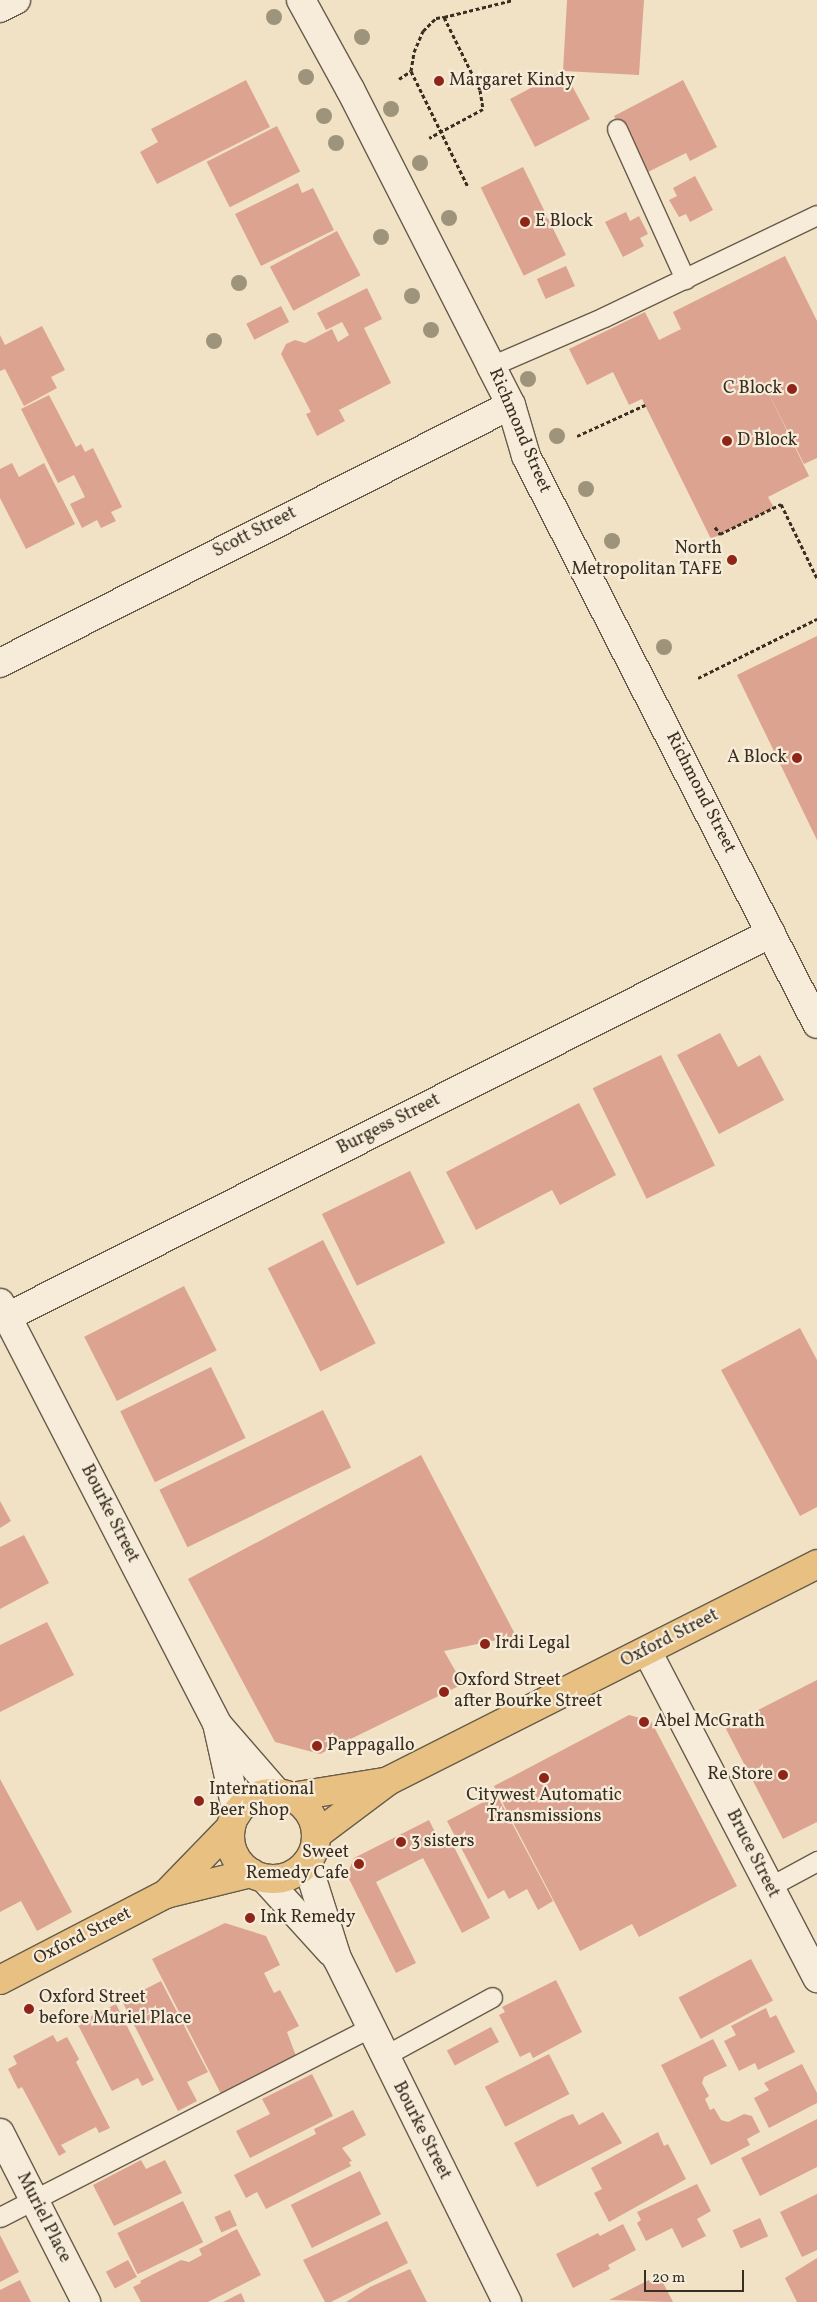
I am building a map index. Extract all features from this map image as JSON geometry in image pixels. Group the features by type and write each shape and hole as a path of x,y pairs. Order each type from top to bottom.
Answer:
{"main road":[{"name":"Oxford Street","path":"316,1835 388,1781 817,1564"},
{"name":"Oxford Street","path":"284,1795 388,1781"},
{"path":"284,1795 309,1812 316,1835 307,1863 288,1877 258,1876 233,1853 234,1820 254,1797 284,1795"},
{"name":"Oxford Street","path":"166,1894 234,1820"},
{"name":"Oxford Street","path":"0,1980 166,1894 258,1876"}],"street":[{"path":"0,8 16,0"},
{"name":"Richmond Street","path":"301,0 350,88 511,405 526,456 772,932 817,1024"},
{"name":"Scott Street","path":"0,662 511,405"},
{"name":"Burgess Street","path":"4,1310 772,932"},
{"name":"Bourke Street","path":"4,1310 217,1724 284,1795"},
{"name":"Bruce Street","path":"647,1651 817,1978"},
{"name":"Bourke Street","path":"217,1724 234,1820"},
{"name":"Bourke Street","path":"307,1863 337,1958 370,2028 508,2302"},
{"name":"Bourke Street","path":"258,1876 337,1958"},
{"name":"Muriel Place","path":"0,2133 86,2302"}],"lane":[{"path":"617,129 685,279"},
{"path":"491,366 685,279 817,215"},
{"path":"769,1887 817,1862"},
{"path":"384,2056 492,1997"},
{"path":"0,2217 370,2028"}],"path":[{"path":"468,187 411,71 414,52 423,31 436,18 513,0"},
{"path":"429,138 483,109 480,90 444,17"},
{"path":"399,79 411,71"},
{"path":"577,436 646,405"},
{"path":"715,526 720,534 781,504 817,578"},
{"path":"698,678 817,619"}],"building":[{"path":"567,0 644,0 639,75 564,71 590,119 535,147 510,99 563,71"},
{"path":"246,80 270,127 157,184 140,152 158,142 151,129"},
{"path":"683,80 717,147 690,161 686,153 644,174 614,116"},
{"path":"277,126 300,171 230,207 207,162"},
{"name":"E Block","path":"523,167 566,255 524,276 481,188"},
{"path":"695,176 713,210 690,222 686,214 679,217 669,200 677,196 673,188"},
{"path":"298,183 302,193 313,188 334,230 261,266 235,214"},
{"path":"626,212 630,221 639,216 648,234 640,238 644,246 623,257 605,222"},
{"path":"337,231 360,275 293,311 270,267"},
{"name":"D Block","path":"785,256 817,321 817,458 804,464 760,376 809,476 768,497 774,508 711,539 642,399 629,405 613,372 587,385 569,349 645,312 659,340 681,329 673,312"},
{"path":"566,266 575,286 546,299 537,279"},
{"path":"367,288 382,319 364,328 391,383 339,410 345,421 317,436 306,414 311,412 281,354 286,344 295,340 305,343 332,329 338,342 349,335 342,322 326,330 317,313"},
{"path":"281,306 289,322 254,340 246,324"},
{"path":"42,326 65,370 51,377 57,388 24,406 5,369 0,371 0,335 5,345"},
{"path":"49,395 76,447 81,444 85,452 93,448 122,507 111,512 116,521 101,528 97,520 82,528 70,504 85,497 74,475 58,483 21,409"},
{"path":"12,463 19,477 44,463 75,524 26,549 0,498 0,469"},
{"name":"A Block","path":"817,636 817,840 737,675"},
{"path":"720,1033 738,1067 760,1055 784,1100 719,1134 677,1055"},
{"path":"661,1055 715,1166 647,1199 593,1088"},
{"path":"579,1103 616,1175 560,1205 552,1190 476,1230 446,1172"},
{"path":"410,1171 445,1243 357,1286 322,1214"},
{"path":"323,1240 376,1343 320,1372 268,1268"},
{"path":"184,1286 217,1350 117,1401 84,1337"},
{"path":"800,1328 817,1360 817,1507 800,1516 721,1370"},
{"path":"211,1367 246,1438 155,1482 120,1411"},
{"path":"323,1410 351,1468 187,1547 159,1490"},
{"path":"421,1455 516,1636 444,1651 463,1684 320,1754 275,1742 188,1579"},
{"path":"0,1501 11,1521 0,1528"},
{"path":"24,1535 49,1583 0,1609 0,1547"},
{"path":"47,1622 74,1675 0,1712 0,1645"},
{"name":"Re Store","path":"817,1680 817,1822 783,1839 725,1727"},
{"path":"629,1715 651,1721 737,1886 639,1937 632,1924 580,1951 494,1786"},
{"path":"0,1779 72,1912 37,1931 21,1901 0,1912"},
{"path":"497,1795 553,1901 538,1910 527,1889 509,1899 504,1890 488,1899 447,1821"},
{"path":"429,1820 441,1844 450,1839 490,1918 462,1933 423,1858 376,1882 416,1963 396,1973 347,1875 354,1858"},
{"path":"225,1923 266,1936 280,1965 264,1973 274,1993 280,1990 299,2026 287,2032 296,2056 221,2094 152,1959"},
{"path":"751,1959 773,2000 701,2039 679,1997"},
{"path":"556,1980 582,2032 533,2058 530,2052 520,2057 499,2015 505,2012 502,2007"},
{"path":"161,1981 208,2072 187,2082 197,2101 178,2111 122,2001"},
{"path":"116,2004 154,2080 142,2086 138,2078 112,2091 77,2023"},
{"path":"766,2008 770,2018 776,2015 795,2052 758,2070 755,2063 739,2071 724,2041 736,2035 731,2026"},
{"path":"491,2027 499,2042 455,2065 447,2050"},
{"path":"53,2035 57,2042 67,2037 79,2059 76,2062 110,2128 99,2133 96,2127 61,2145 66,2152 59,2156 22,2087 18,2089 8,2069 17,2064 13,2056"},
{"path":"713,2039 727,2066 704,2077 702,2083 709,2096 705,2099 710,2110 714,2108 721,2120 728,2122 744,2114 752,2116 760,2132 747,2139 750,2145 711,2165 661,2065"},
{"path":"549,2054 569,2094 505,2127 485,2087"},
{"path":"802,2064 817,2093 817,2103 769,2128 754,2098 769,2090 764,2083"},
{"path":"312,2074 333,2116 250,2158 236,2131 270,2114 262,2099"},
{"path":"353,2110 366,2135 342,2148 352,2161 349,2162 351,2166 266,2209 257,2192 246,2198 234,2175 316,2134 314,2129"},
{"path":"603,2112 622,2143 537,2187 514,2143 573,2114 579,2125"},
{"path":"817,2119 817,2167 760,2196 741,2158"},
{"path":"658,2132 664,2146 668,2144 686,2179 609,2222 594,2193 602,2189 591,2168"},
{"path":"141,2160 146,2169 165,2160 182,2193 114,2226 93,2185"},
{"path":"360,2171 381,2214 312,2248 291,2205"},
{"path":"697,2184 711,2211 697,2219 706,2236 682,2248 672,2228 646,2241 637,2223 641,2220 637,2212"},
{"path":"817,2194 817,2250 802,2257 780,2212"},
{"path":"183,2201 203,2242 138,2274 117,2233"},
{"path":"230,2210 237,2226 221,2232 214,2217"},
{"path":"760,2218 768,2236 741,2248 733,2230"},
{"path":"387,2221 408,2263 331,2302 325,2302 303,2260"},
{"path":"623,2224 636,2250 608,2265 610,2269 573,2288 556,2254 598,2233 600,2236"},
{"path":"237,2229 261,2275 208,2302 141,2302 133,2287 141,2283 140,2281 181,2260 189,2262 202,2255 199,2249"},
{"path":"0,2235 19,2272 0,2282"},
{"path":"817,2258 817,2302 797,2302 785,2278"},
{"path":"128,2260 137,2277 115,2289 106,2272"},
{"path":"410,2269 427,2302 346,2302 370,2287"},
{"path":"660,2277 673,2302 609,2300 649,2280 650,2283"},
{"path":"20,2280 31,2302 0,2302 0,2290"},
{"path":"241,2293 245,2302 223,2302"}],"place":[{"name":"Margaret Kindy","path":"439,81"},
{"name":"E Block","path":"525,222"},
{"name":"C Block","path":"792,389"},
{"name":"D Block","path":"727,441"},
{"name":"North Metropolitan TAFE","path":"732,560"},
{"name":"A Block","path":"797,758"},
{"name":"Irdi Legal","path":"485,1644"},
{"name":"Oxford Street after Bourke Street","path":"444,1692"},
{"name":"Abel McGrath","path":"644,1722"},
{"name":"Pappagallo","path":"317,1746"},
{"name":"Re Store","path":"783,1775"},
{"name":"Citywest Automatic Transmissions","path":"544,1778"},
{"name":"International Beer Shop","path":"199,1801"},
{"name":"3 sisters","path":"401,1842"},
{"name":"Sweet Remedy Cafe","path":"359,1864"},
{"name":"Ink Remedy","path":"250,1918"},
{"name":"Oxford Street before Muriel Place","path":"29,2009"}]}
